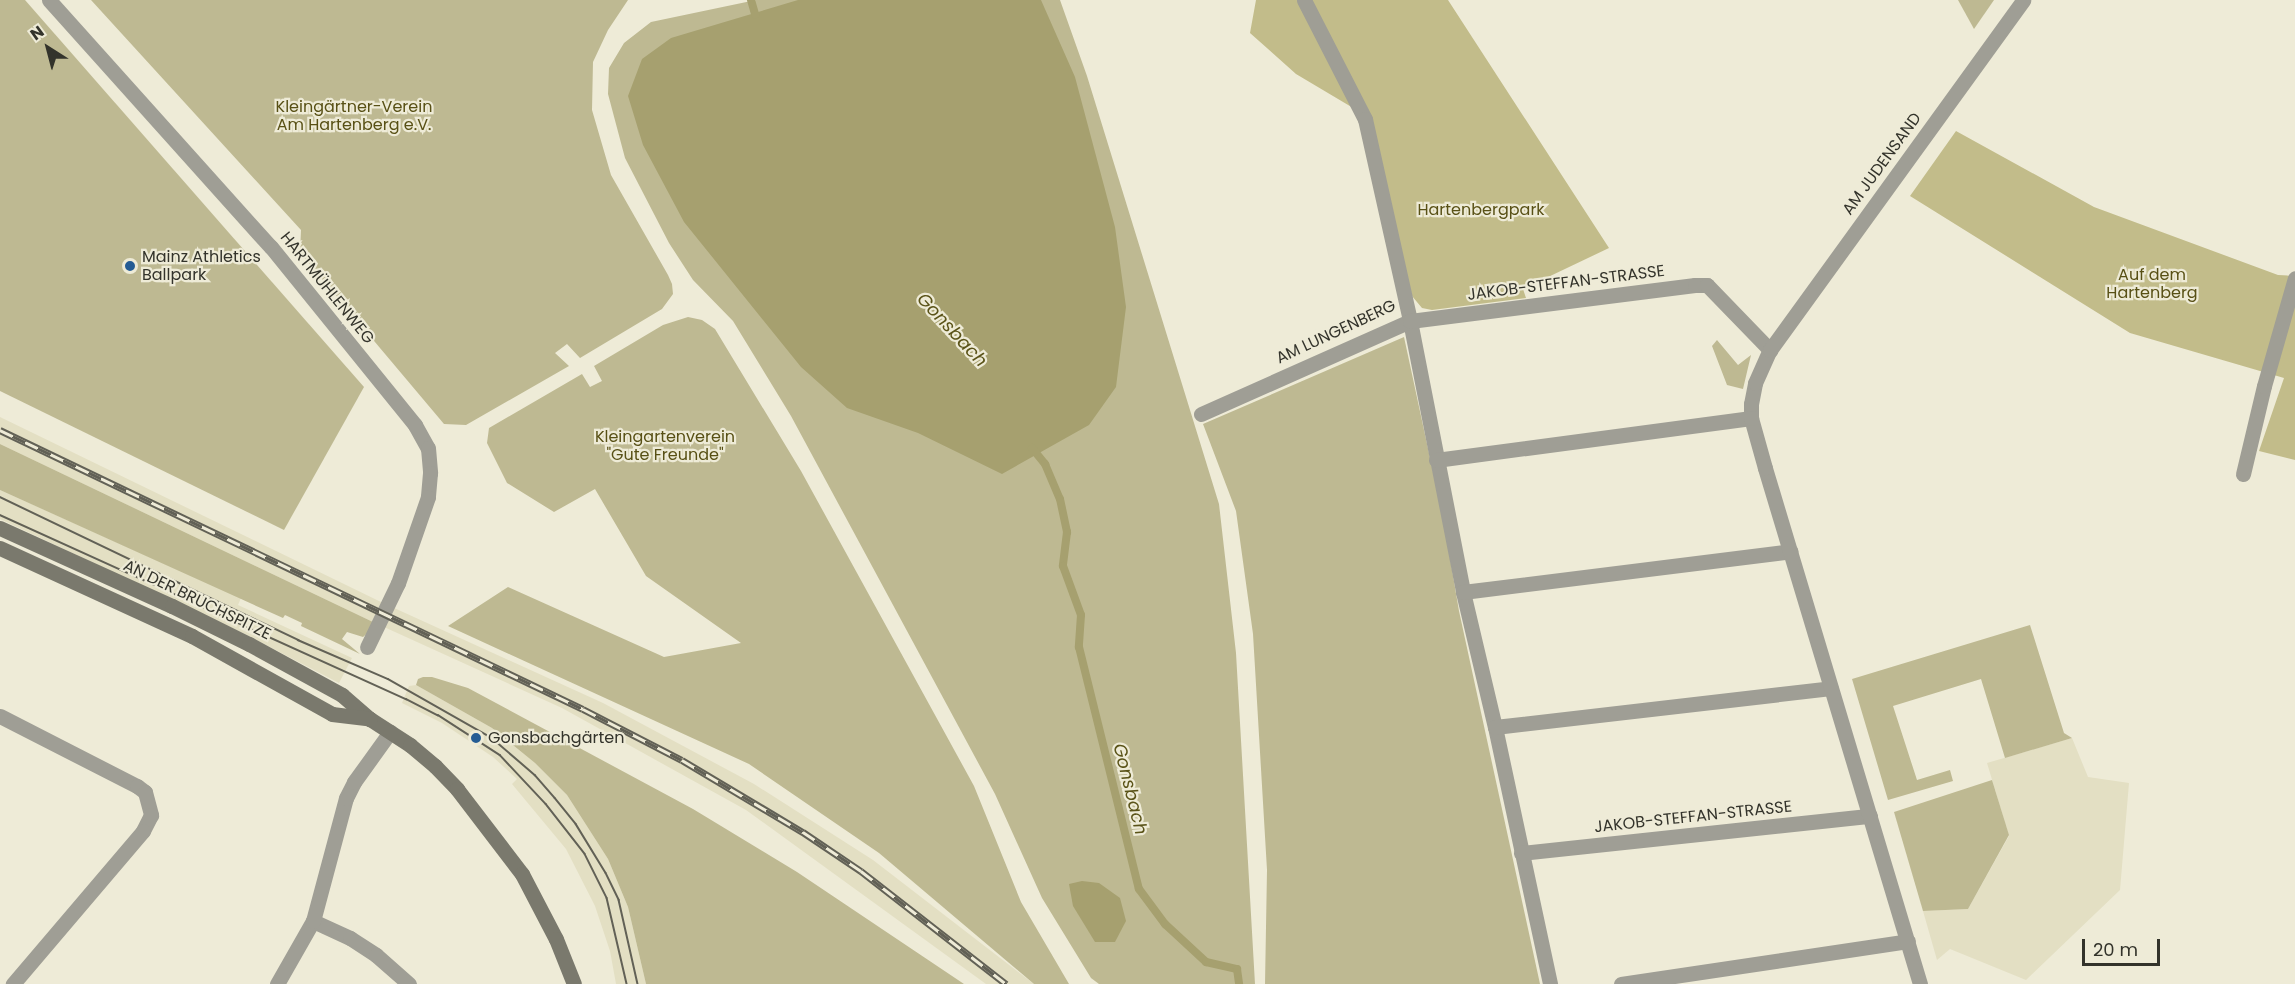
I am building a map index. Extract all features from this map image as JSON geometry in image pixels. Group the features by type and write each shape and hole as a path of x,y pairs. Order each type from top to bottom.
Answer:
{"main road":[{"name":"AN DER BRUCHSPITZE","path":"0,528 172,606 249,644 342,695 370,719 435,766 457,789 522,874 556,939 574,984"},
{"name":"AN DER BRUCHSPITZE","path":"0,548 192,636 332,714 370,719"}],"street":[{"name":"HARTMÜHLENWEG","path":"49,0 272,247 415,425 428,448 430,473 428,497 398,584 367,647"},
{"name":"AM LUNGENBERG","path":"1201,414 1410,321 1365,119 1304,0"},
{"name":"AM JUDENSAND","path":"1770,350 2024,0"},
{"path":"2243,474 2264,387 2295,278"},
{"name":"JAKOB-STEFFAN-STRASSE","path":"1410,321 1707,285 1770,350"},
{"path":"1410,321 1463,592 1495,727 1550,984"},
{"path":"1770,350 1755,383 1750,418 1920,984"},
{"path":"1436,460 1750,418"},
{"path":"1463,592 1790,551"},
{"path":"1495,727 1831,688"},
{"path":"0,716 136,786 145,792 151,815 143,831 13,984"},
{"path":"277,984 313,921 346,798 354,782 390,732"},
{"name":"JAKOB-STEFFAN-STRASSE","path":"1521,853 1870,816"},
{"path":"313,921 350,938 376,955 409,984"},
{"path":"1621,984 1908,941"}],"shaded area":[{"path":"0,417 381,602 603,703 754,784 873,860 1034,984 986,984 746,810 562,708 373,622 0,444"},
{"path":"0,490 241,598 238,605 352,658 339,683 245,634 0,519"},
{"path":"416,685 492,728 535,763 567,795 608,859 628,907 646,984 616,984 610,951 595,906 566,849 512,784 517,779 493,757 442,723 402,703 409,686"},
{"path":"2072,738 2088,777 2129,783 2120,890 2026,980 1950,949 1937,960 1923,911 1968,909 2009,836 1987,763"}],"green space":[{"name":"Mainz Athletics Ballpark","path":"0,0 25,0 364,387 284,530 0,391"},
{"name":"Kleingärtner-Verein Am Hartenberg e.V.","path":"91,0 628,0 608,30 593,62 592,110 611,175 668,275 673,294 662,309 580,358 567,344 555,353 569,366 466,425 444,424 300,253 301,230"},
{"path":"756,0 1060,0 1087,76 1219,504 1236,653 1255,984 1099,984 1091,978 1042,898 995,794 791,416 733,321 693,280 669,243 625,158 608,94 609,68 624,43 651,22"},
{"name":"Hartenbergpark","path":"1256,0 1448,0 1609,248 1523,289 1526,298 1432,310 1422,308 1412,296 1370,118 1296,74 1250,33"},
{"path":"1958,0 1994,0 1974,29"},
{"name":"Auf dem Hartenberg","path":"1956,131 2094,207 2278,275 2295,276 2295,460 2259,451 2284,378 2130,333 1910,196"},
{"name":"Kleingartenverein \"Gute Freunde\"","path":"688,317 702,320 715,329 801,471 974,786 1021,902 1069,984 1034,984 879,853 749,764 448,626 508,587 664,657 741,643 646,576 595,489 554,512 507,483 487,443 489,428 582,374 590,387 602,381 594,366 663,325"},
{"path":"1404,337 1444,523 1459,611 1540,984 1265,984 1267,870 1253,634 1236,511 1203,424"},
{"path":"1717,340 1738,365 1751,355 1743,389 1727,385 1712,346"},
{"path":"0,444 373,622 370,631 363,637 347,632 342,639 360,654 301,626 302,623 285,615 283,618 0,490"},
{"path":"2030,625 2064,733 2072,738 2005,758 1981,679 1893,706 1917,780 1950,770 1953,781 1888,800 1852,679"},
{"path":"432,677 468,688 693,809 797,872 964,984 646,984 628,907 608,859 567,795 535,763 492,728 416,685 418,679"},
{"path":"1992,780 2009,835 1968,909 1923,911 1894,812"}],"water":[{"path":"798,0 1041,0 1075,77 1115,227 1126,307 1116,387 1089,425 1002,474 918,433 847,408 801,367 684,222 643,145 628,96 642,59 671,38"},
{"path":"1082,881 1099,883 1120,898 1126,921 1115,942 1095,942 1073,906 1069,884"}],"waterway":[{"path":"751,0 755,14"},
{"name":"Gonsbach","path":"1032,448 1045,464 1060,499 1067,532 1063,566 1081,615 1079,647 1139,889 1165,924 1206,962 1237,969 1239,984"}],"tram line":[{"path":"0,497 298,640 388,679 492,738 535,775 555,798 576,824 606,873 619,900 638,984"},
{"path":"0,515 406,699 438,715 500,755 546,804 585,854 607,898 627,984"}],"railway":[{"path":"0,430 583,709 682,760 803,832 861,871 1006,984"}],"place":[{"name":"Mainz Athletics Ballpark","path":"130,266"},
{"name":"Gonsbachgärten","path":"476,738"}]}
